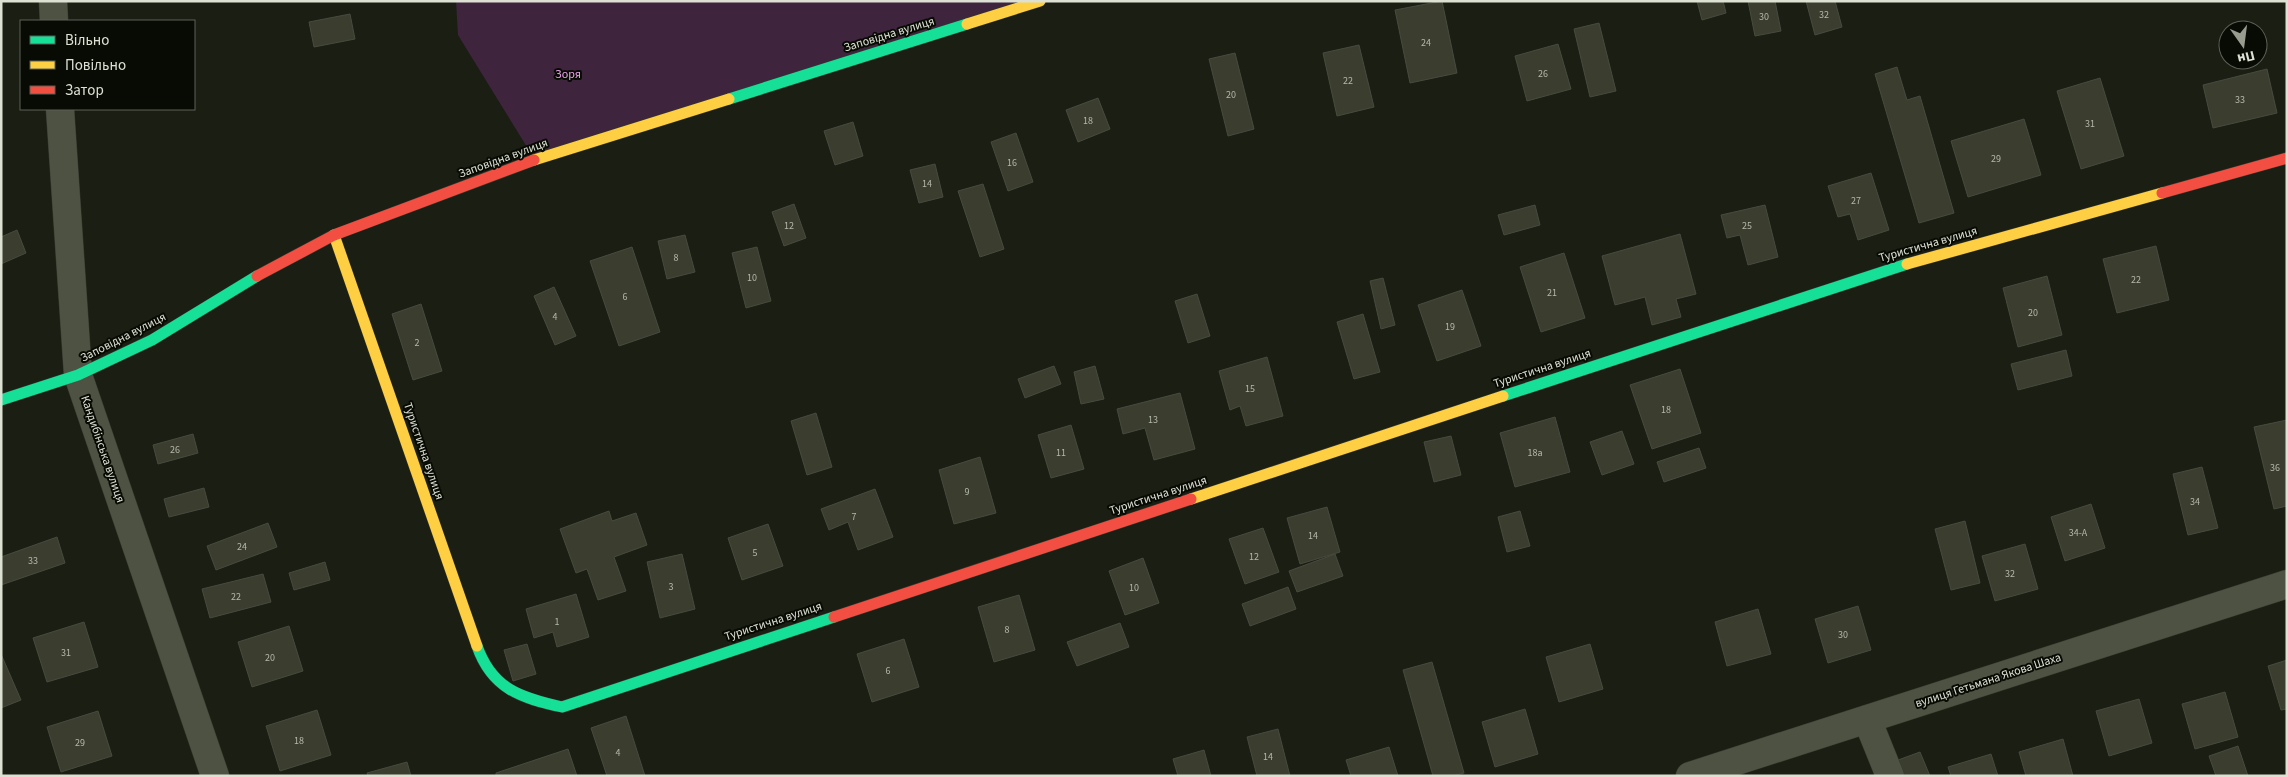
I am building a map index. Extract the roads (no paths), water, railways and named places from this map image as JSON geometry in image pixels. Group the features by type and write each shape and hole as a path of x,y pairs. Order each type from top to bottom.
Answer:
{"street":[{"path":"53,1 54,20"},
{"name":"Заповідна вулиця","path":"1,400 78,376 152,340 235,288 334,235 535,160 1040,1"},
{"name":"Кандибінська вулиця","path":"60,110 78,376 215,776"},
{"name":"Туристична вулиця","path":"334,235 483,662 504,687 529,700 562,706 1892,268 2287,158"},
{"name":"вулиця Гетьмана Якова Шаха","path":"1690,776 2287,584"},
{"path":"1867,719 1890,776"}],"park label":[{"name":"Зоря","path":"568,74"}]}
